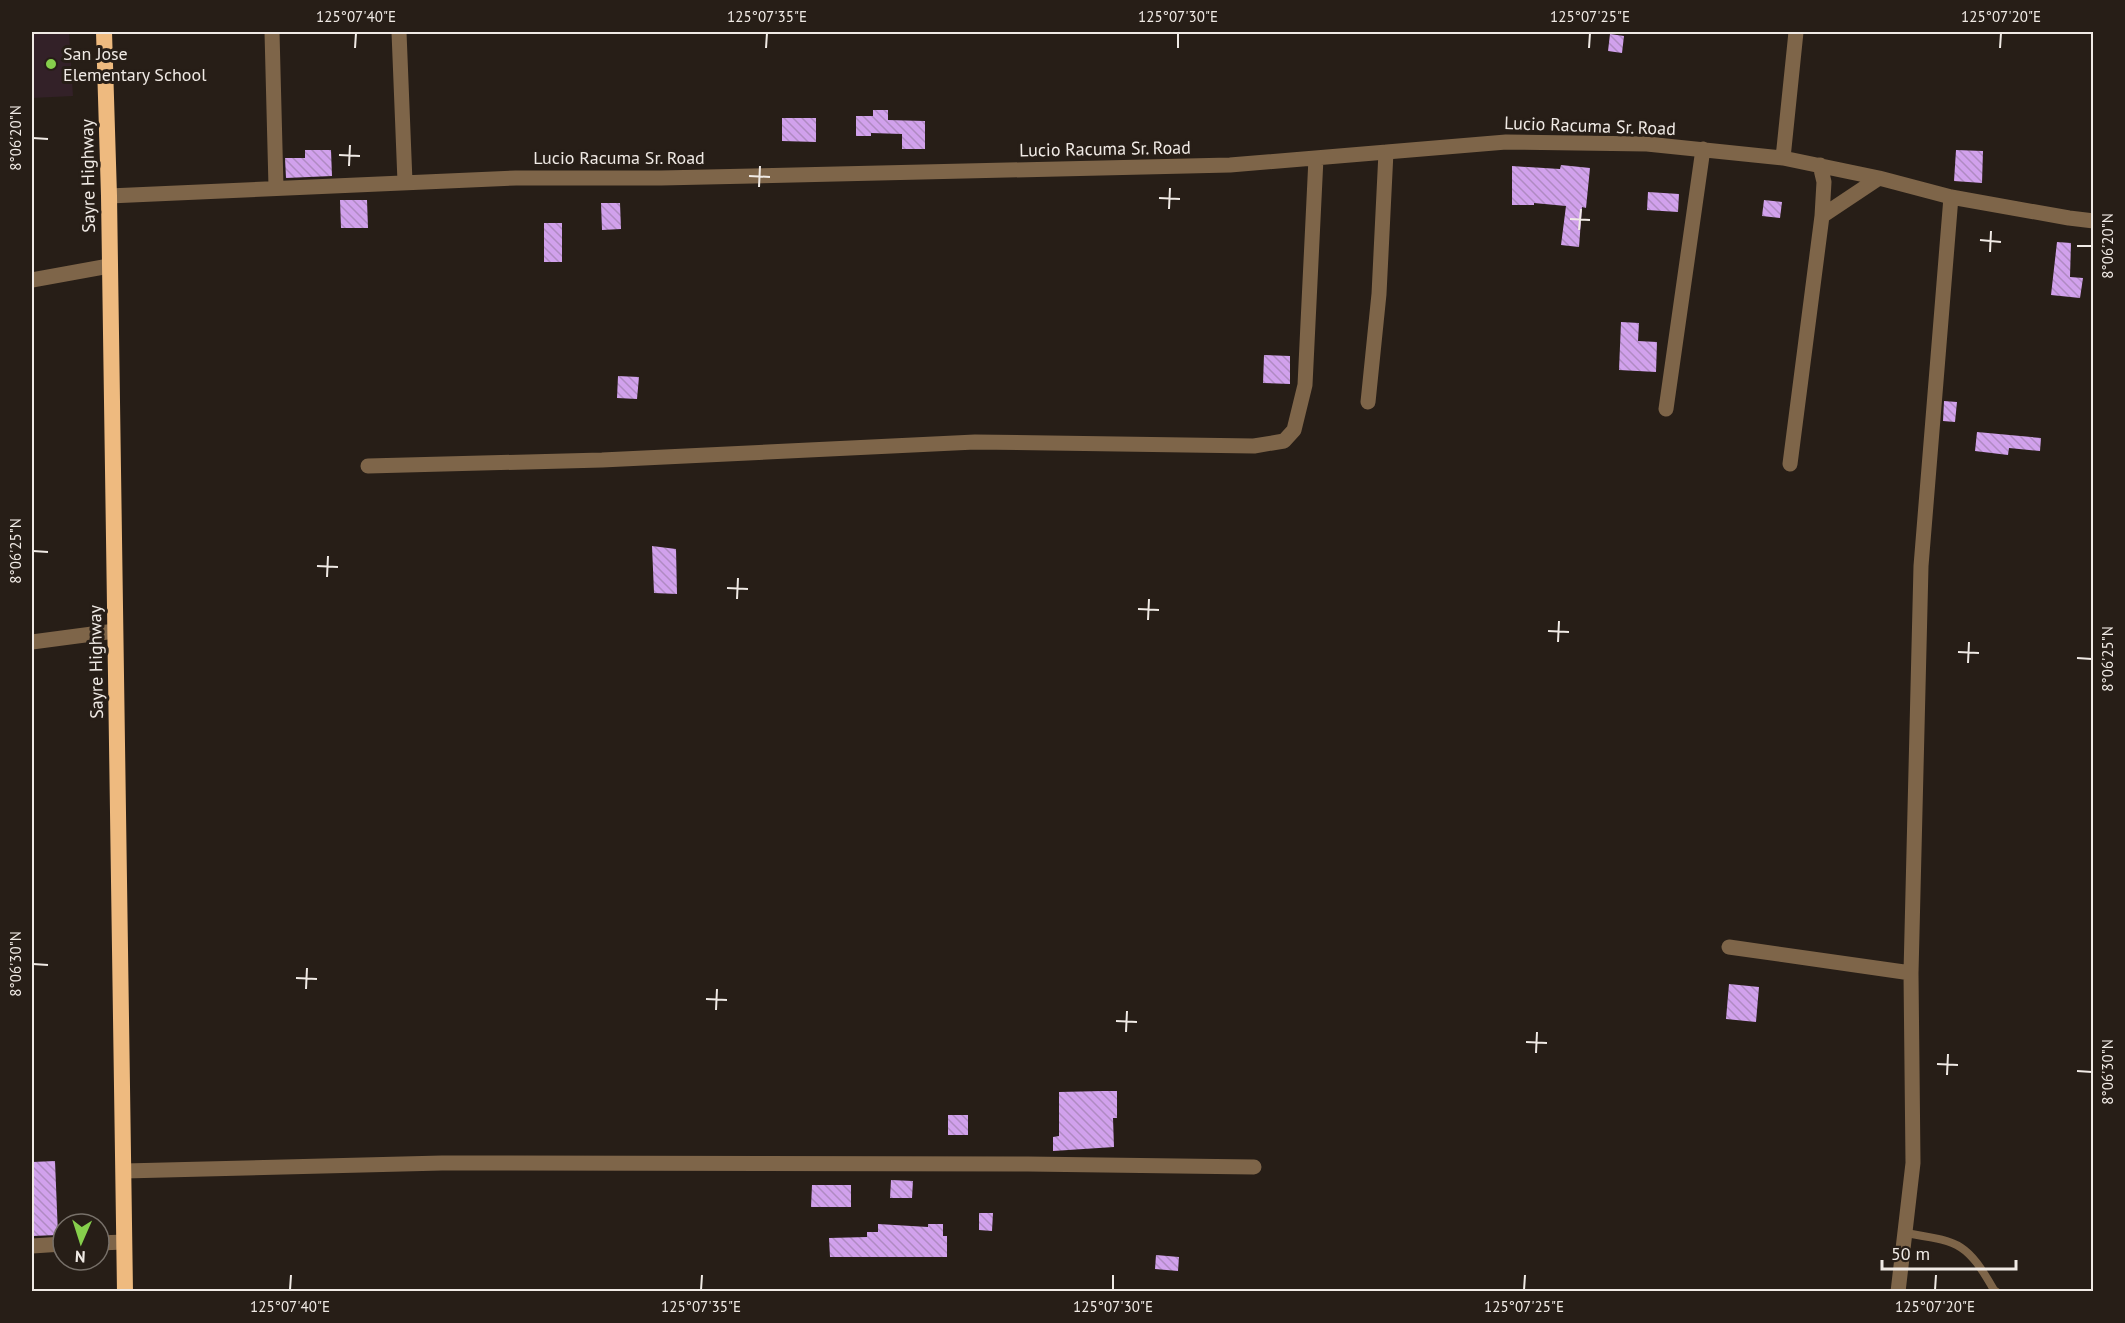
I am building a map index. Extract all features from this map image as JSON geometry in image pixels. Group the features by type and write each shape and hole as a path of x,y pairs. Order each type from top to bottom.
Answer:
{"highway":[{"name":"Sayre Highway","path":"104,32 109,196 125,1292"}],"street":[{"path":"272,32 276,187"},
{"path":"399,32 405,182"},
{"path":"1783,158 1796,32"},
{"name":"Lucio Racuma Sr. Road","path":"109,196 516,178 661,178 1230,165 1506,142 1647,144 1783,158 1879,178 1951,197 2094,221"},
{"path":"1666,409 1703,149"},
{"path":"1368,402 1382,242 1386,152"},
{"path":"369,466 613,460 975,442 1254,446 1284,441 1294,430 1305,384 1316,158"},
{"path":"1790,464 1822,216 1824,182 1820,165"},
{"path":"1822,216 1879,178"},
{"path":"1899,1292 1913,1163 1911,973 1922,566 1951,197"},
{"path":"32,280 109,266"},
{"path":"32,642 115,631"},
{"path":"1729,947 1911,973"},
{"path":"124,1171 442,1163 1028,1164 1254,1167"},
{"path":"111,1243 124,1242"},
{"path":"32,1246 51,1245"}],"lane":[{"path":"1906,1233 1947,1240 1966,1249 1997,1292"}],"shaded area":[{"name":"San Jose Elementary School","path":"32,32 69,32 73,96 32,98"}],"building":[{"path":"1610,34 1624,36 1622,53 1608,51"},
{"path":"873,110 888,110 888,120 925,121 925,149 902,149 902,134 871,133 871,136 856,136 856,116 873,116"},
{"path":"782,118 816,118 816,142 782,141"},
{"path":"305,150 331,150 332,176 286,178 285,158 305,158"},
{"path":"1956,150 1983,151 1982,183 1954,181"},
{"path":"1561,165 1590,168 1586,208 1582,207 1579,247 1561,245 1566,206 1534,203 1534,205 1512,205 1512,166 1560,169"},
{"path":"1648,192 1679,194 1678,212 1647,210"},
{"path":"340,200 367,200 368,228 341,228"},
{"path":"1764,200 1782,202 1780,218 1762,216"},
{"path":"601,203 620,203 621,229 602,230"},
{"path":"544,223 562,223 562,262 544,262"},
{"path":"2057,242 2071,243 2070,277 2083,278 2080,298 2051,295"},
{"path":"1621,322 1639,323 1638,341 1657,342 1656,372 1619,370"},
{"path":"1264,355 1290,356 1290,384 1263,383"},
{"path":"618,376 639,377 637,399 617,398"},
{"path":"1944,401 1957,402 1955,422 1943,421"},
{"path":"1977,432 2041,438 2040,451 2009,448 2008,455 1975,451"},
{"path":"652,546 676,549 677,594 654,593"},
{"path":"1729,984 1759,987 1756,1022 1726,1019"},
{"path":"1117,1091 1117,1118 1113,1118 1114,1147 1053,1151 1053,1137 1059,1136 1059,1092"},
{"path":"948,1115 968,1115 968,1135 948,1135"},
{"path":"55,1161 57,1212 51,1212 51,1235 32,1236 32,1162"},
{"path":"891,1180 913,1181 912,1198 890,1198"},
{"path":"812,1185 851,1185 851,1207 811,1207"},
{"path":"979,1213 993,1213 992,1231 979,1230"},
{"path":"878,1224 928,1227 928,1224 943,1224 943,1236 947,1236 947,1257 830,1257 829,1238 867,1237 867,1232 878,1232"},
{"path":"1156,1255 1179,1257 1178,1271 1155,1269"}],"place":[{"name":"San Jose Elementary School","path":"51,64"}]}
